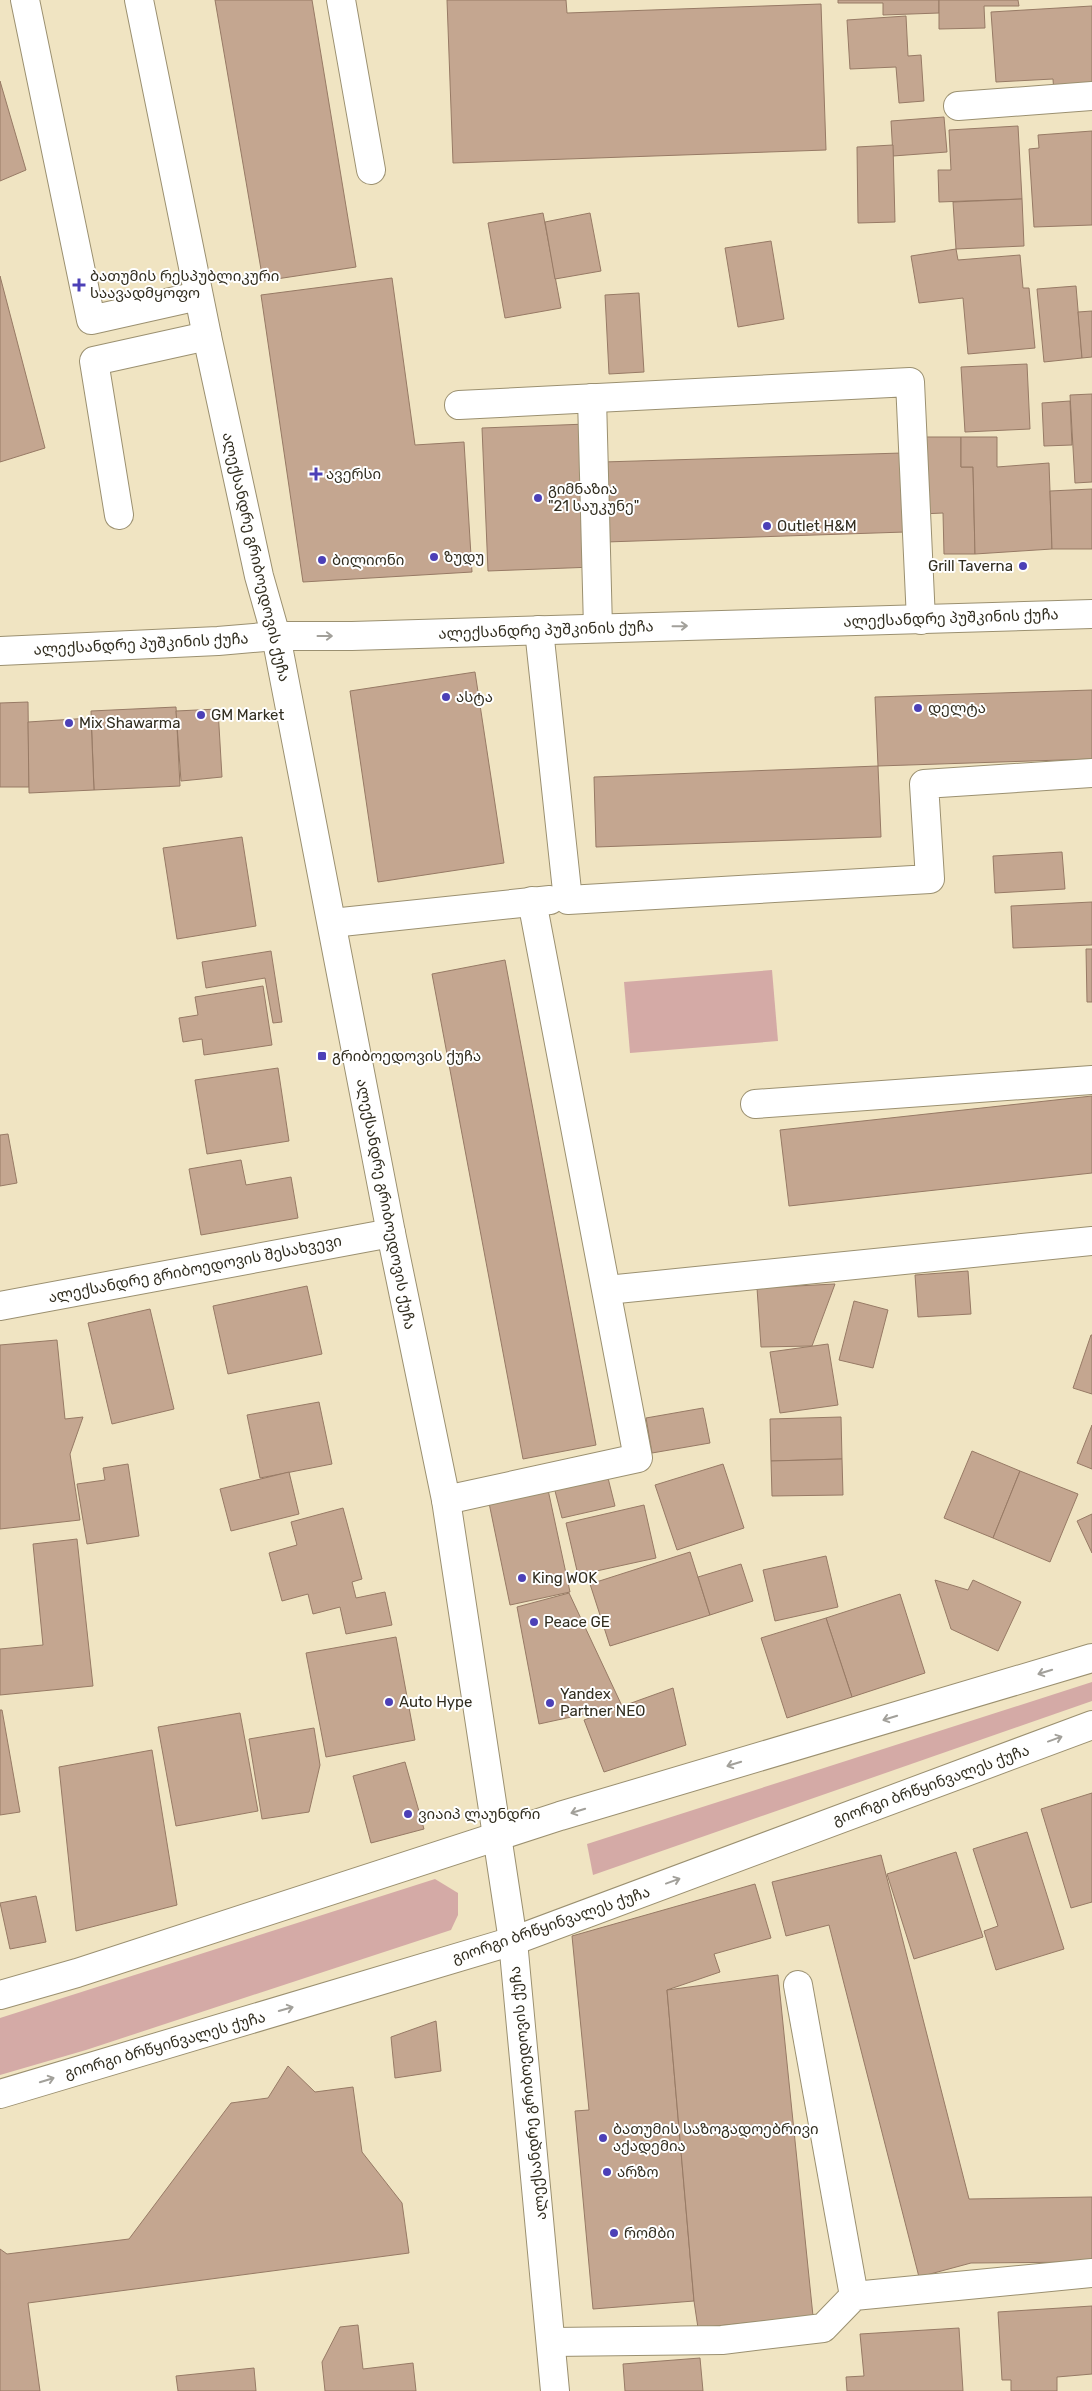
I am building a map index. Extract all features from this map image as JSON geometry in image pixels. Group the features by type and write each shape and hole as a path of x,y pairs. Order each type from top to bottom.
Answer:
{"street":[{"path":"25,0 91,320 198,296"},
{"name":"ალექსანდრე გრიბოედოვის ქუჩა","path":"139,0 198,296 259,576 276,636 391,1232 446,1500 513,1941 552,2342 555,2391"},
{"path":"341,0 371,170"},
{"path":"958,106 1092,96"},
{"path":"119,515 94,360 207,336"},
{"path":"459,405 910,382 921,620"},
{"path":"592,398 598,628"},
{"name":"ალექსანდრე პუშკინის ქუჩა","path":"0,652 218,641 276,636 1092,614"},
{"path":"538,630 568,900"},
{"path":"332,923 532,901 930,879 924,784 1092,773"},
{"path":"446,1500 638,1458 532,901"},
{"path":"755,1104 1092,1080"},
{"name":"ალექსანდრე გრიბოედოვის შესახვევი","path":"0,1306 391,1232"},
{"path":"607,1290 1092,1241"},
{"path":"0,1995 87,1970 498,1836 1092,1658"},
{"name":"გიორგი ბრწყინვალეს ქუჩა","path":"0,2094 513,1941 1092,1725"},
{"path":"798,1984 854,2296"},
{"path":"552,2342 722,2340 823,2328 854,2296 1092,2273"}],"shaded area":[{"path":"772,970 778,1041 630,1053 624,982"},
{"path":"1092,1682 1092,1701 593,1875 587,1844"},
{"path":"435,1879 458,1893 458,1915 451,1930 86,2050 0,2075 0,2018"}],"building":[{"path":"215,0 312,0 356,267 263,281"},
{"path":"447,0 566,0 567,13 821,4 826,150 453,163"},
{"path":"838,0 939,0 939,13 883,15 883,3 838,3"},
{"path":"939,0 1018,0 1019,6 984,6 985,28 939,29"},
{"path":"1092,6 1092,91 1054,94 1053,79 996,82 991,12"},
{"path":"906,16 908,56 921,55 924,101 899,103 896,67 850,69 847,20"},
{"path":"0,81 26,170 0,181"},
{"path":"944,117 947,152 893,156 891,121"},
{"path":"1018,126 1022,199 939,202 938,170 951,170 949,130"},
{"path":"1092,131 1092,225 1034,227 1029,149 1039,148 1038,135"},
{"path":"893,145 895,222 858,223 857,147"},
{"path":"1022,199 1024,246 956,249 953,202"},
{"path":"543,213 561,308 505,318 488,223"},
{"path":"590,213 601,271 555,279 545,222"},
{"path":"771,241 784,319 738,327 725,248"},
{"path":"956,249 958,260 1020,255 1023,288 1029,288 1035,348 968,354 963,298 919,303 911,256"},
{"path":"0,276 45,448 0,462"},
{"path":"392,278 415,445 464,442 472,572 303,582 261,295"},
{"path":"1076,286 1082,358 1044,362 1037,289"},
{"path":"639,293 644,372 609,374 605,295"},
{"path":"1092,311 1092,357 1082,358 1078,312"},
{"path":"1027,364 1030,429 965,432 961,367"},
{"path":"1092,394 1092,482 1075,483 1070,395"},
{"path":"1070,401 1072,445 1044,446 1042,403"},
{"name":"გიმნაზია \"21 საუკუნე\"","path":"587,424 594,567 488,571 482,428"},
{"path":"919,437 961,437 961,467 973,467 975,554 944,554 943,513 921,514"},
{"path":"961,437 997,437 997,467 1049,463 1052,549 975,554 973,467 961,467"},
{"path":"902,453 905,532 606,542 603,462"},
{"path":"1092,489 1092,549 1052,549 1050,491"},
{"path":"475,672 504,863 378,882 350,691"},
{"path":"1092,690 1092,759 878,766 875,697"},
{"path":"28,702 29,787 0,787 0,703"},
{"path":"176,707 180,786 94,790 91,711"},
{"path":"218,709 222,777 181,781 176,711"},
{"path":"91,718 94,790 29,793 28,722"},
{"path":"878,766 881,837 596,847 594,777"},
{"path":"242,837 256,926 177,939 163,848"},
{"path":"1062,852 1065,889 995,893 993,856"},
{"path":"1092,902 1092,945 1013,948 1011,906"},
{"path":"1086,949 1092,949 1092,1002 1087,1002"},
{"path":"271,951 282,1022 273,1023 265,978 206,988 202,962"},
{"path":"505,960 596,1445 523,1459 432,974"},
{"path":"263,986 272,1045 204,1055 202,1039 183,1042 179,1018 198,1015 195,997"},
{"path":"278,1068 289,1141 207,1154 195,1080"},
{"path":"1092,1096 1092,1173 789,1206 780,1130"},
{"path":"8,1134 17,1183 0,1186 0,1135"},
{"path":"241,1160 246,1185 291,1177 298,1218 201,1235 189,1169"},
{"path":"968,1271 971,1314 918,1317 915,1275"},
{"path":"835,1284 812,1346 761,1347 757,1288"},
{"path":"307,1286 322,1354 228,1374 213,1306"},
{"path":"854,1301 888,1310 873,1368 839,1360"},
{"path":"150,1309 174,1409 112,1424 88,1323"},
{"path":"1092,1335 1092,1394 1073,1388"},
{"path":"57,1340 65,1419 83,1417 70,1454 80,1520 0,1529 0,1345"},
{"path":"828,1344 838,1405 780,1413 770,1352"},
{"path":"319,1402 332,1464 260,1478 247,1415"},
{"path":"703,1408 710,1443 652,1453 646,1418"},
{"path":"841,1417 842,1459 771,1461 770,1419"},
{"path":"1092,1425 1092,1469 1077,1463"},
{"path":"972,1451 1020,1471 993,1538 944,1518"},
{"path":"842,1459 843,1495 772,1496 771,1461"},
{"path":"128,1464 139,1536 87,1544 77,1484 105,1480 103,1468"},
{"path":"723,1464 744,1528 677,1550 655,1485"},
{"path":"1020,1471 1078,1494 1050,1562 993,1538"},
{"path":"289,1472 299,1514 231,1531 220,1489"},
{"path":"607,1474 615,1506 562,1518 554,1487"},
{"path":"547,1485 570,1592 510,1605 488,1498"},
{"path":"644,1505 656,1558 578,1575 566,1523"},
{"path":"343,1508 362,1579 352,1582 356,1598 385,1592 392,1625 346,1634 340,1607 313,1614 308,1594 282,1601 269,1553 297,1545 291,1522"},
{"path":"1092,1514 1092,1553 1077,1521"},
{"path":"77,1539 93,1686 0,1695 0,1649 43,1645 33,1544"},
{"path":"690,1552 710,1615 610,1646 590,1584"},
{"path":"826,1556 838,1607 775,1621 763,1570"},
{"path":"741,1564 753,1601 710,1615 698,1577"},
{"path":"935,1580 968,1590 973,1580 1021,1602 998,1651 951,1629"},
{"path":"569,1593 622,1706 539,1724 517,1607"},
{"path":"900,1594 925,1673 852,1697 826,1618"},
{"path":"826,1618 852,1697 787,1718 761,1638"},
{"path":"396,1637 415,1740 326,1757 306,1653"},
{"path":"673,1688 686,1745 604,1772 584,1720"},
{"path":"0,1710 2,1710 20,1812 0,1815"},
{"path":"240,1713 258,1811 176,1826 158,1727"},
{"path":"314,1728 320,1765 309,1812 262,1819 249,1739"},
{"path":"152,1750 177,1905 76,1931 59,1767"},
{"path":"405,1762 424,1829 371,1843 353,1776"},
{"path":"1092,1793 1092,1902 1071,1908 1041,1809"},
{"path":"1027,1832 1064,1949 996,1970 984,1931 998,1926 973,1849"},
{"path":"956,1852 983,1937 914,1959 887,1874"},
{"path":"881,1855 969,2199 1092,2197 1092,2262 971,2263 919,2277 829,1925 786,1936 772,1882"},
{"path":"755,1884 771,1938 714,1954 720,1972 667,1990 694,2301 593,2309 575,2111 589,2110 572,1936"},
{"path":"36,1896 46,1942 10,1949 0,1903"},
{"path":"778,1975 813,2316 698,2328 694,2301 667,1990"},
{"path":"436,2021 441,2071 395,2078 391,2037"},
{"path":"288,2066 315,2092 353,2087 362,2152 402,2203 409,2253 28,2303 40,2391 0,2391 0,2249 7,2254 129,2239 231,2103 268,2098"},
{"path":"1092,2306 1092,2374 1057,2377 1057,2391 1011,2391 1011,2380 1002,2380 998,2312"},
{"path":"358,2325 363,2369 413,2363 416,2391 325,2391 322,2362 340,2327"},
{"path":"959,2328 963,2391 847,2391 846,2377 864,2376 860,2334"},
{"path":"700,2358 703,2391 625,2391 623,2364"},
{"path":"254,2368 256,2391 178,2391 176,2376"}],"place":[{"name":"ბათუმის რესპუბლიკური საავადმყოფო","path":"79,285"},
{"name":"ავერსი","path":"316,474"},
{"name":"გიმნაზია \"21 საუკუნე\"","path":"538,498"},
{"name":"Outlet H&M","path":"767,526"},
{"name":"ზუდუ","path":"434,557"},
{"name":"ბილიონი","path":"322,560"},
{"name":"Grill Taverna","path":"1023,566"},
{"name":"ასტა","path":"446,697"},
{"name":"დელტა","path":"918,708"},
{"name":"GM Market","path":"201,715"},
{"name":"Mix Shawarma","path":"69,723"},
{"name":"გრიბოედოვის ქუჩა","path":"322,1056"},
{"name":"King WOK","path":"522,1578"},
{"name":"Peace GE","path":"534,1622"},
{"name":"Auto Hype","path":"389,1702"},
{"name":"Yandex Partner NEO","path":"550,1703"},
{"name":"ვიაიპ ლაუნდრი","path":"408,1814"},
{"name":"ბათუმის საზოგადოებრივი აქადემია","path":"603,2138"},
{"name":"არზო","path":"607,2172"},
{"name":"რომბი","path":"614,2233"}]}
